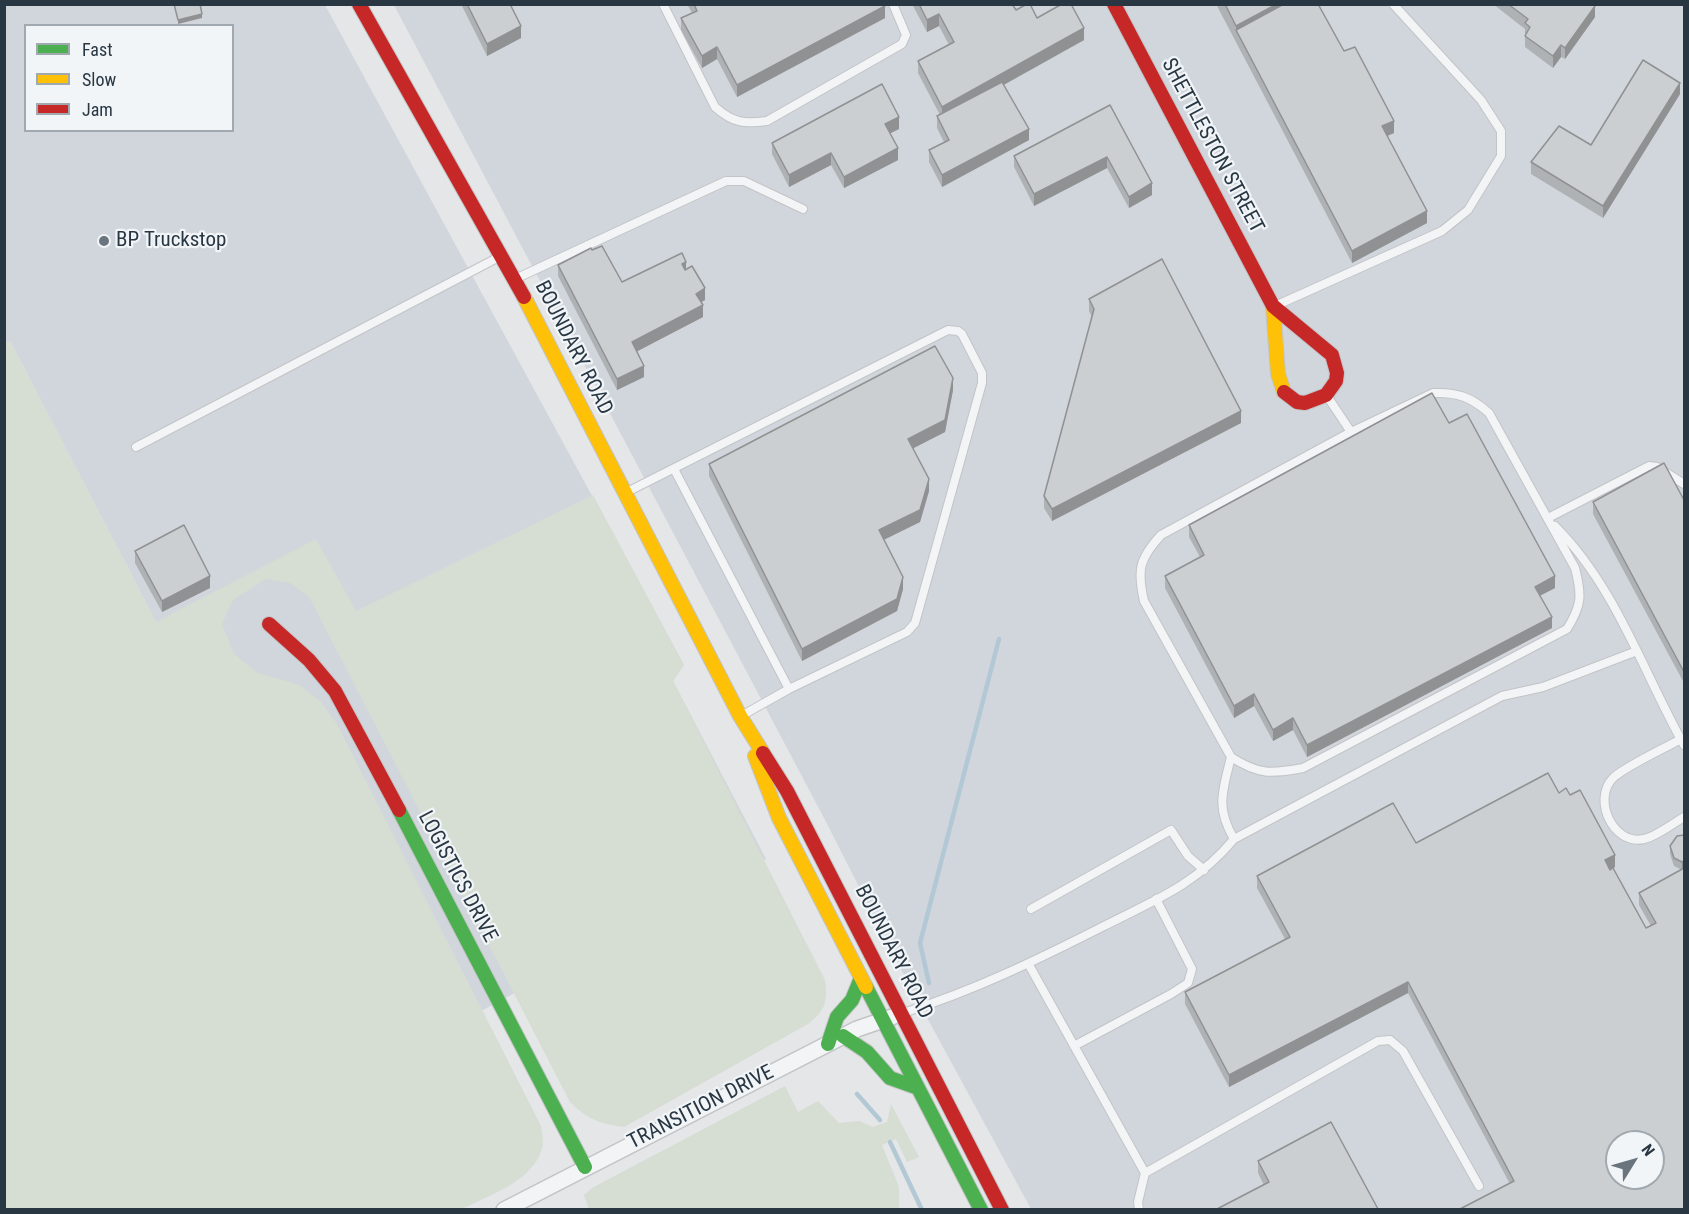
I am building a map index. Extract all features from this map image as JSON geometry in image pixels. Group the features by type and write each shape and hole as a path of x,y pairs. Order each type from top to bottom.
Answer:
{"main road":[{"name":"BOUNDARY ROAD","path":"359,4 514,279 740,716 787,791 1002,1209"},
{"name":"SHETTLESTON STREET","path":"1114,4 1273,306 1332,355 1336,381 1326,395 1305,403 1297,402 1284,392 1278,374 1273,306"},
{"name":"LOGISTICS DRIVE","path":"270,624 306,654 326,677 343,703 585,1167"},
{"name":"BOUNDARY ROAD","path":"740,716 779,818 981,1209"},
{"path":"828,1044 837,1017 852,1000 861,978"},
{"path":"843,1036 867,1052 890,1078 918,1088"}],"street":[{"name":"TRANSITION DRIVE","path":"504,1209 843,1036 901,1014"}],"lane":[{"path":"663,4 715,107 726,117 743,124 766,121 902,44 906,35 893,4"},
{"path":"1273,306 1450,226 1468,210 1501,156 1501,131 1482,100 1393,4"},
{"path":"514,279 726,181 744,181 803,209"},
{"path":"136,447 500,256"},
{"path":"624,494 948,330 962,334 980,369 982,383 915,623 907,632 789,689 740,716"},
{"path":"1433,393 1454,393 1474,400 1489,413 1548,518 1575,568 1580,587 1579,609 1567,628 1303,768 1273,774 1252,770 1231,757 1144,601 1138,575 1146,551 1161,535 1351,432 1433,393"},
{"path":"1326,395 1351,432"},
{"path":"1548,518 1649,466 1657,467 1684,484"},
{"path":"674,469 789,689"},
{"path":"1548,518 1575,545 1606,593 1683,742 1612,778 1603,794 1607,818 1623,836 1643,839 1684,817"},
{"path":"901,1014 950,998 1029,965 1156,899 1214,863 1234,839 1502,696 1544,687 1637,651"},
{"path":"1231,757 1221,797 1223,821 1234,839"},
{"path":"1031,909 1171,830 1188,856 1204,870"},
{"path":"1074,1046 1188,983 1192,969 1156,899"},
{"path":"1029,965 1145,1173 1137,1209"},
{"path":"1145,1173 1378,1041 1390,1040 1403,1051 1479,1186"}],"shaded area":[{"path":"5,5 325,5 684,665 673,681 766,859 393,1058 168,645 10,341 5,343"},
{"path":"394,5 1684,5 1684,1209 1031,1209 906,979 824,818"},
{"path":"10,341 156,622 316,539 356,611 593,495 684,665 673,681 825,980 824,1005 818,1015 808,1024 624,1127 601,1122 582,1113 570,1102 309,597 290,583 266,579 233,600 222,624 234,654 258,673 300,685 321,702 337,724 541,1126 542,1149 537,1160 519,1179 497,1193 462,1209 5,1209 4,343"},
{"path":"785,1086 798,1112 818,1101 839,1123 859,1121 873,1127 887,1122 891,1104 919,1157 907,1162 896,1139 882,1145 899,1187 899,1209 589,1209 584,1195 592,1188"}],"building":[{"path":"174,4 200,4 202,14 178,20"},
{"path":"467,4 510,4 521,26 487,44"},
{"path":"694,4 884,4 885,6 737,85 717,47 702,56 681,18 697,11"},
{"path":"919,4 1012,4 1016,10 1030,4 1037,18 1062,4 1071,4 1084,28 942,107 918,61 954,42 939,14 927,20"},
{"path":"1225,4 1277,4 1236,26"},
{"path":"1284,4 1318,4 1344,51 1355,47 1394,121 1382,126 1427,211 1352,251 1236,30"},
{"path":"1508,4 1594,4 1595,6 1565,48 1561,45 1553,56 1525,36 1530,27 1525,23 1528,19"},
{"path":"1643,60 1680,83 1603,206 1531,162 1559,126 1591,145"},
{"path":"1002,82 1029,129 942,175 929,150 949,140 937,116"},
{"path":"882,84 899,117 885,124 898,148 844,177 831,153 789,175 772,143"},
{"path":"1110,105 1152,183 1129,197 1107,157 1034,194 1014,156"},
{"path":"602,246 622,282 682,253 686,262 682,264 685,270 692,266 705,288 696,294 703,305 632,342 644,366 617,379 558,265 591,248 592,250"},
{"path":"1162,259 1241,411 1052,509 1044,496 1094,309 1089,299"},
{"path":"935,346 953,378 945,420 908,439 929,479 920,510 879,530 903,577 897,599 802,649 709,464"},
{"path":"1432,393 1449,423 1467,414 1555,576 1535,587 1552,617 1307,745 1293,718 1273,730 1254,694 1234,706 1165,576 1204,555 1189,525"},
{"path":"1664,463 1684,500 1684,672 1593,502"},
{"path":"184,525 210,576 162,601 135,551"},
{"path":"1548,773 1559,793 1566,788 1570,795 1580,790 1615,855 1605,860 1610,870 1613,868 1646,928 1656,923 1639,893 1684,868 1684,1209 1460,1209 1514,1181 1408,982 1229,1075 1185,992 1290,937 1257,876 1393,803 1416,843"},
{"path":"1684,835 1684,861 1682,862 1674,858 1670,846 1677,836"},
{"path":"1331,1122 1378,1209 1217,1209 1269,1182 1258,1161"}],"waterway":[{"path":"929,983 920,943 999,639"},
{"path":"857,1094 880,1120"},
{"path":"890,1142 922,1210"}],"traffic: fast":[{"path":"399,810 585,1167"},
{"path":"828,1044 837,1017 852,1000 861,978"},
{"path":"866,987 981,1210"},
{"path":"843,1036 867,1052 890,1078 918,1088"}],"traffic: slow":[{"path":"524,297 740,716 763,753"},
{"path":"1273,306 1278,374 1284,392"},
{"path":"755,756 779,818 866,987"}],"traffic: jam":[{"path":"359,4 524,297"},
{"path":"1114,4 1273,306 1332,355 1337,373 1336,381 1326,395 1305,403 1297,402 1284,392"},
{"path":"269,624 309,660 335,691 399,810"},
{"path":"763,753 787,791 1002,1210"}],"place":[{"name":"BP Truckstop","path":"104,241"}]}
